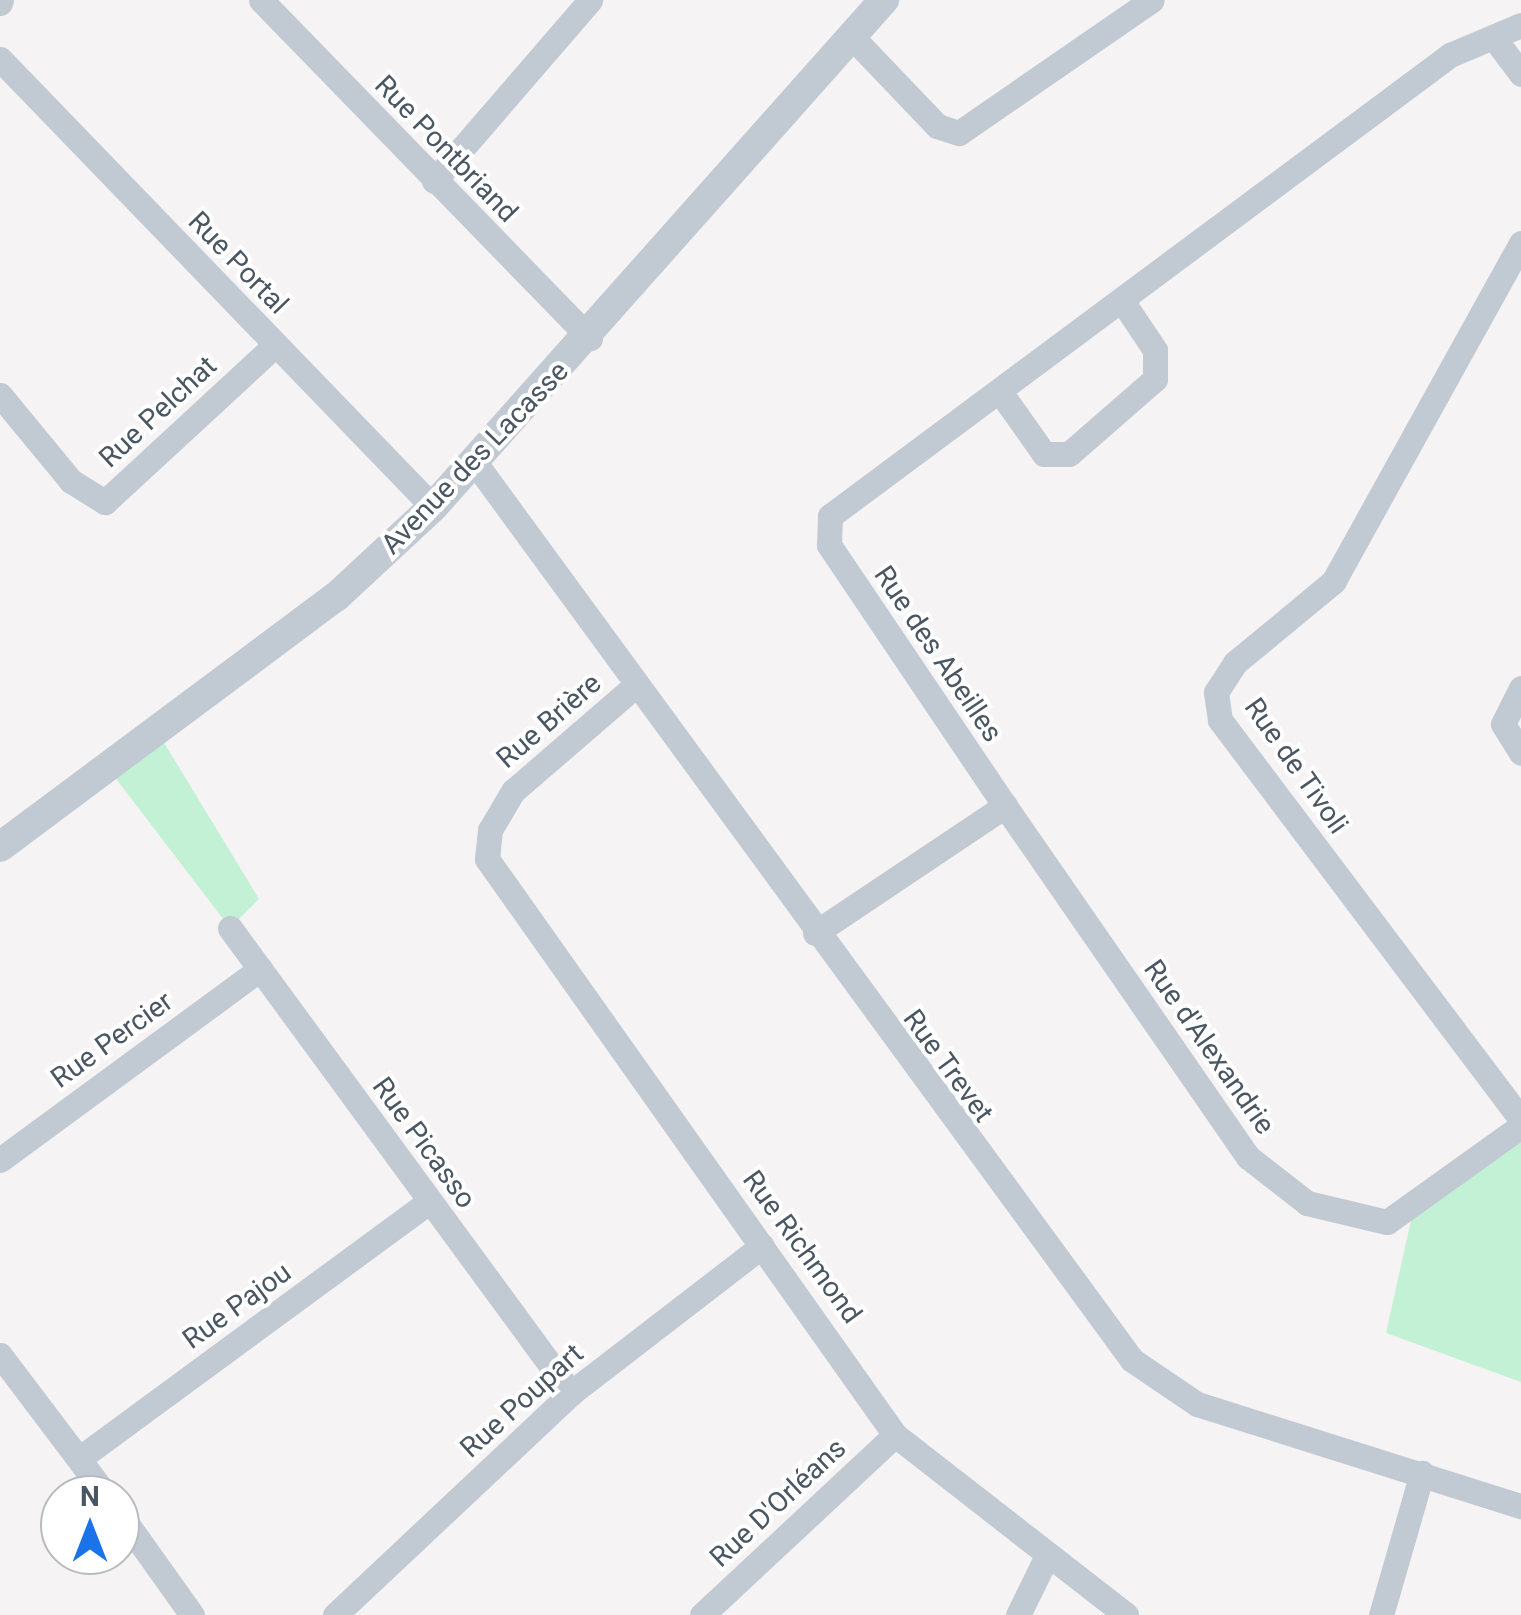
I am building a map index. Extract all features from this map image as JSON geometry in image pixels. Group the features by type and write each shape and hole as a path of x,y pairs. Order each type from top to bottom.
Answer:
{"street":[{"path":"434,180 590,0"},
{"name":"Avenue des Lacasse","path":"0,846 336,597 433,507 590,338 854,40 884,0"},
{"path":"854,40 936,126 958,133 1152,0"},
{"name":"Rue Pontbriand","path":"276,5 434,180 590,338"},
{"name":"Rue des Abeilles","path":"1005,806 829,546 830,516 1003,396 1450,55 1497,42 1521,25"},
{"path":"1497,42 1521,74"},
{"name":"Rue Portal","path":"0,59 433,507"},
{"name":"Rue de Tivoli","path":"1521,242 1334,581 1235,663 1216,692 1220,720 1521,1123"},
{"path":"1003,396 1044,454 1069,454 1156,379 1156,350 1125,305"},
{"name":"Rue Pelchat","path":"0,394 71,482 106,502 275,345"},
{"name":"Rue Trevet","path":"476,464 815,933 1132,1360 1197,1404 1521,1506"},
{"name":"Rue Brière","path":"487,859 490,830 513,791 636,685"},
{"path":"1521,688 1503,724 1521,753"},
{"path":"815,933 1005,806"},
{"name":"Rue d'Alexandrie","path":"1005,806 1248,1157 1308,1203 1387,1222 1521,1123"},
{"name":"Rue Richmond","path":"487,859 895,1435 1045,1560 1118,1613"},
{"name":"Rue Picasso","path":"230,928 571,1393"},
{"name":"Rue Percier","path":"0,1160 260,969"},
{"name":"Rue Pajou","path":"80,1458 430,1201"},
{"name":"Rue Poupart","path":"335,1615 571,1393 762,1246"},
{"path":"0,1355 92,1475"},
{"name":"Rue D'Orléans","path":"702,1615 895,1435"},
{"path":"1381,1615 1422,1473"},
{"path":"140,1542 192,1615"},
{"path":"1018,1615 1045,1560"}],"green space":[{"path":"163,741 259,899 230,928 114,776"},
{"path":"1521,1132 1521,1382 1386,1333 1412,1216"}]}
